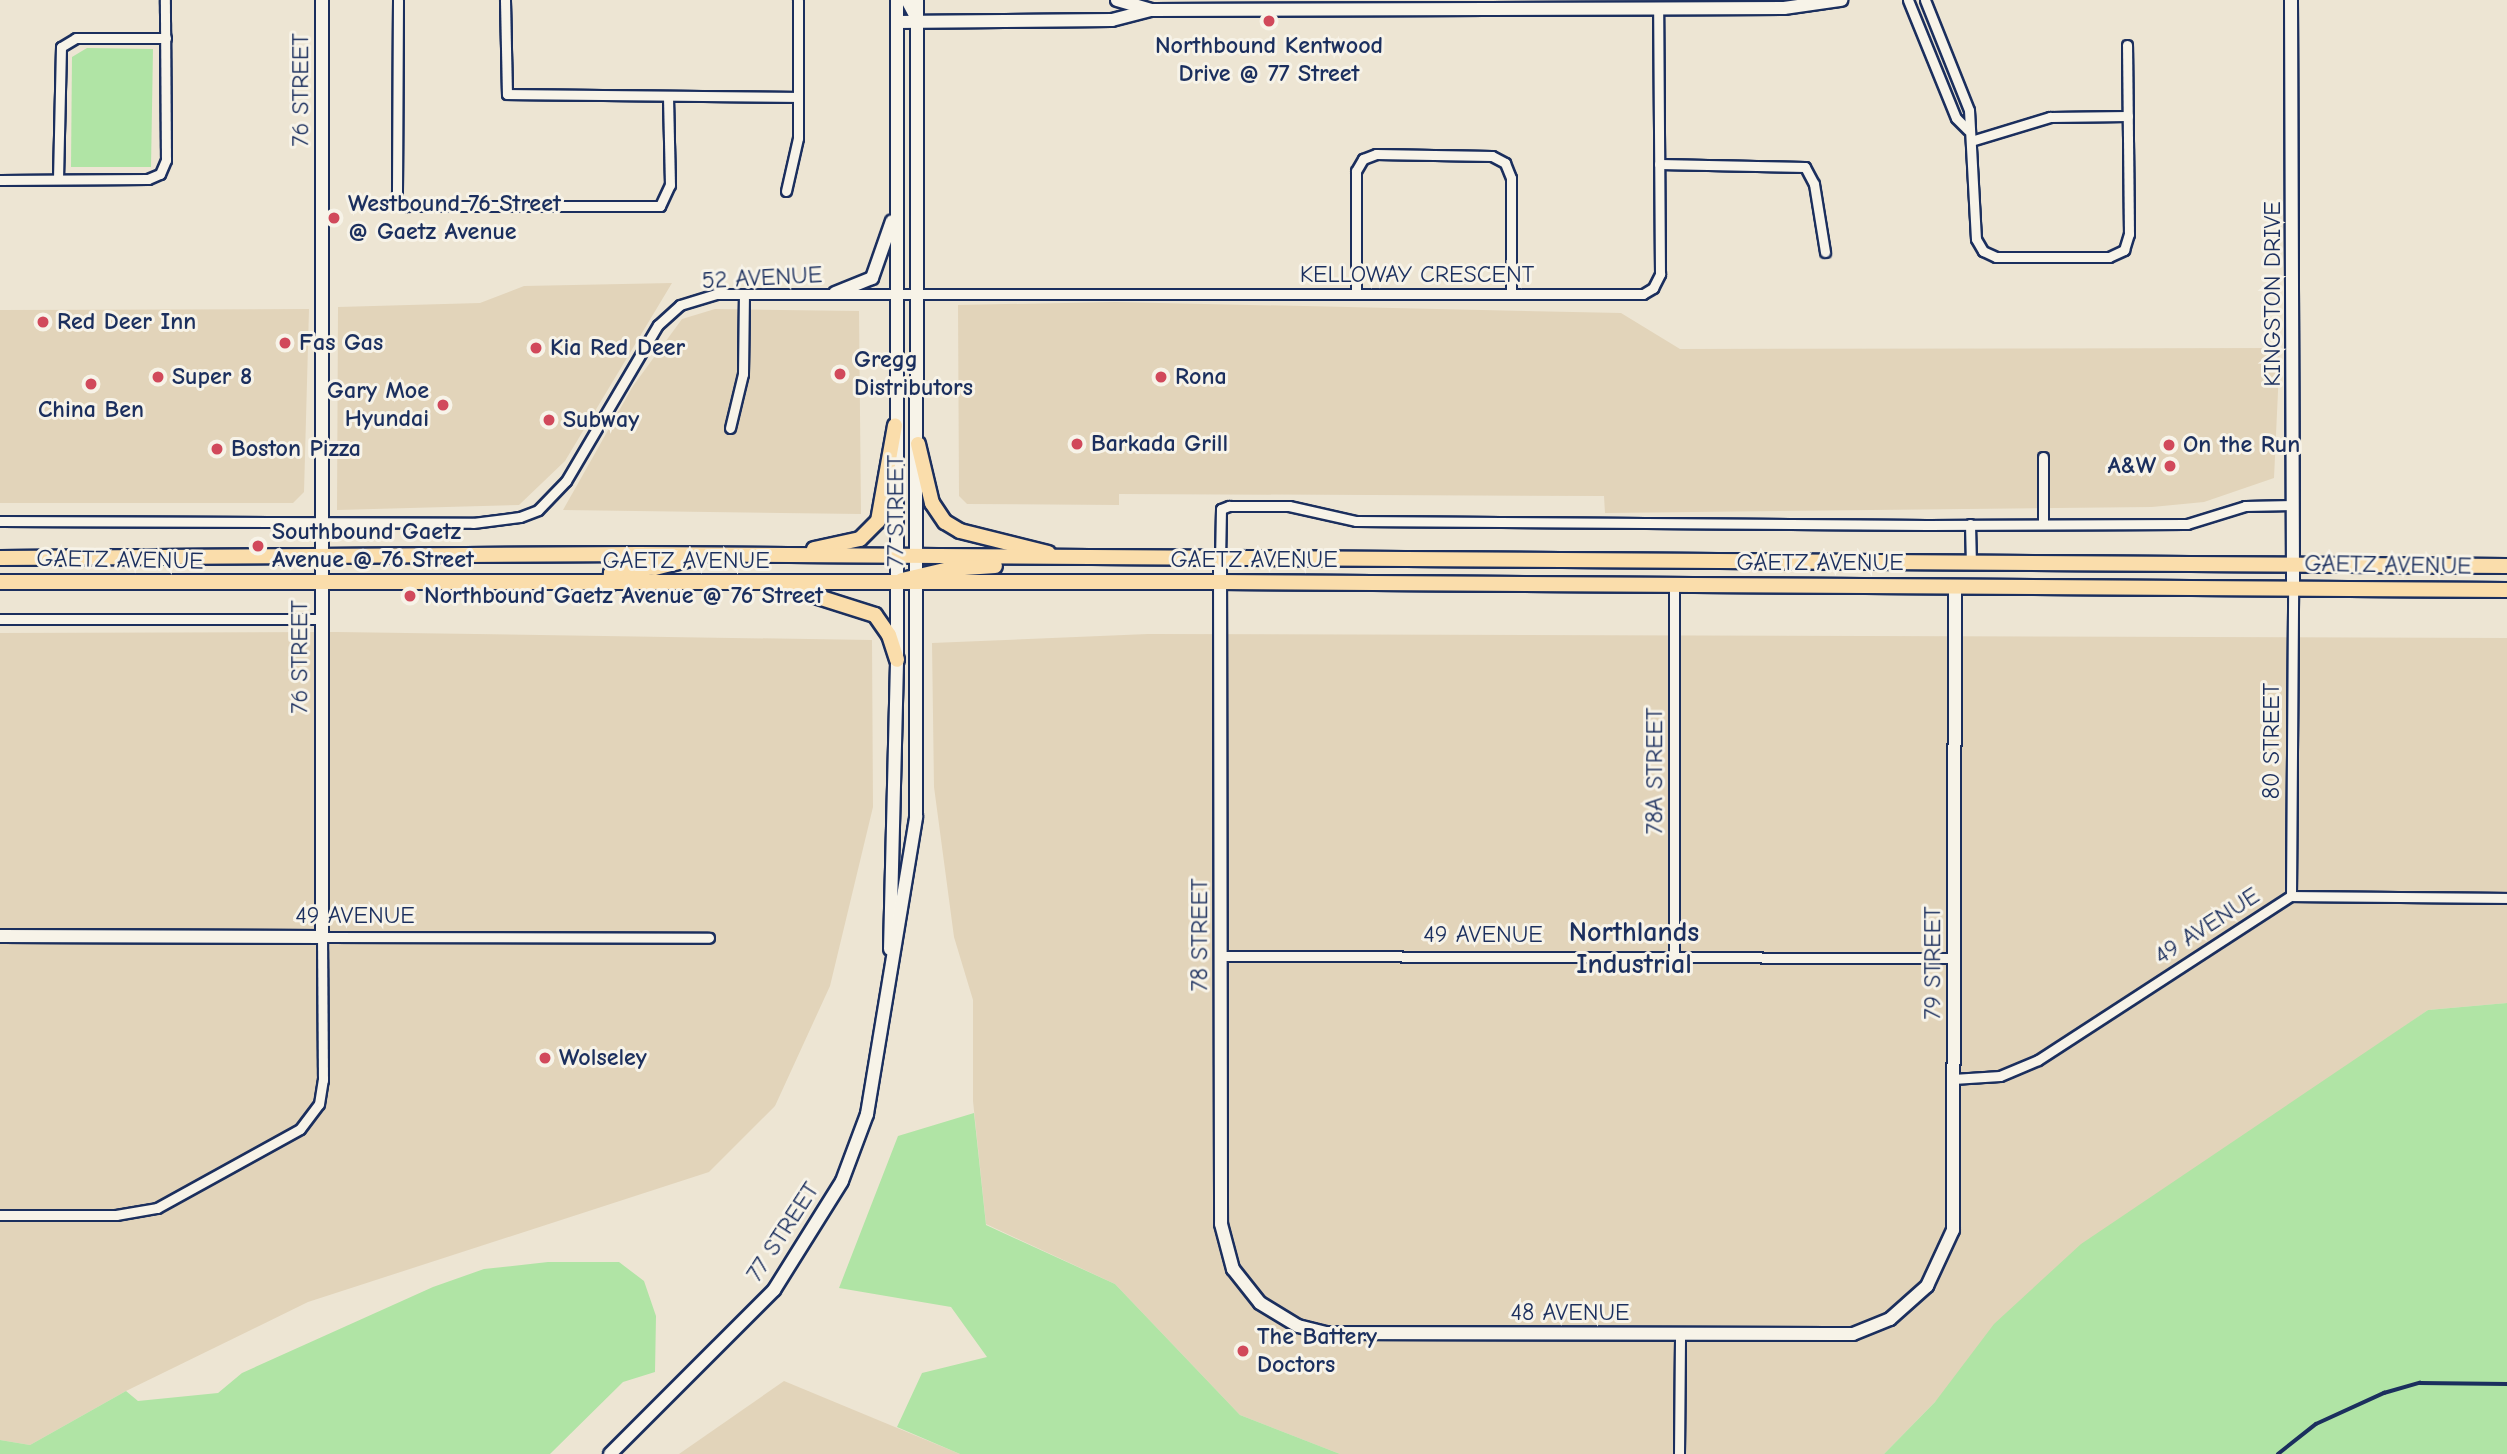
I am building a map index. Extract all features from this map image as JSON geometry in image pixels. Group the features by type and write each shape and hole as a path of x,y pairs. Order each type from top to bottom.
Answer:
{"main road":[{"path":"779,556 846,544 868,534 881,513 895,426"},
{"path":"918,444 932,503 945,522 960,531 1077,560"},
{"path":"610,584 611,573 617,569 655,569 704,555"},
{"name":"GAETZ AVENUE","path":"0,558 704,555 1220,561 2507,566"},
{"path":"917,580 1077,560"},
{"name":"GAETZ AVENUE","path":"0,582 321,585 897,584 917,580 1674,587 2293,587 2507,590"},
{"path":"772,583 870,612 882,623 897,660"}],"street":[{"path":"0,180 148,179 160,174 166,160 165,0"},
{"name":"76 STREET","path":"322,0 322,937"},
{"path":"398,0 397,200 407,206 660,206 670,185 668,99"},
{"path":"505,0 506,94 668,99 798,97"},
{"path":"786,191 798,138 798,0"},
{"name":"77 STREET","path":"886,1020 897,660 897,0"},
{"path":"906,0 918,21"},
{"name":"77 STREET","path":"610,1454 774,1290 842,1181 867,1114 886,1020 916,817 917,0"},
{"path":"1117,0 1151,10"},
{"path":"897,22 1112,20 1151,10 1355,5 1520,4 1658,8 1841,0"},
{"path":"1908,0 1956,118 1968,130"},
{"path":"1925,0 1969,110 1976,239 1983,251 1996,257 2109,257 2123,250 2129,234 2127,45"},
{"name":"KINGSTON DRIVE","path":"2291,0 2293,587"},
{"name":"KELLOWAY CRESCENT","path":"896,295 1633,295 1653,288 1660,274 1658,8"},
{"path":"58,179 61,47 76,38 166,38"},
{"path":"1971,141 2050,117 2128,116"},
{"path":"1356,294 1356,171 1363,159 1376,154 1492,156 1505,163 1511,178 1511,294"},
{"path":"1659,164 1805,167 1814,184 1825,252"},
{"path":"835,293 861,285 876,271 895,207"},
{"path":"730,428 743,374 744,294"},
{"name":"52 AVENUE","path":"0,521 491,523 538,510 566,481 658,325 691,300 744,294 896,295"},
{"path":"2043,457 2043,524"},
{"name":"GAETZ AVENUE","path":"1220,561 1220,509 1229,506 1289,506 1356,521 2168,524 2195,523 2245,506 2293,505"},
{"path":"1970,524 1971,564"},
{"name":"78 STREET","path":"1220,561 1222,1224 1233,1269 1257,1299"},
{"name":"79 STREET","path":"1890,1319 1927,1286 1953,1230 1955,586"},
{"name":"78A STREET","path":"1674,587 1674,956"},
{"name":"80 STREET","path":"2291,896 2293,587"},
{"path":"0,619 321,619"},
{"name":"49 AVENUE","path":"1953,1079 2000,1076 2038,1060 2291,896 2507,898"},
{"name":"49 AVENUE","path":"0,936 709,938"},
{"path":"0,1215 116,1215 157,1208 300,1129 319,1104 323,1080 322,937"},
{"name":"49 AVENUE","path":"1221,956 1955,958"},
{"name":"48 AVENUE","path":"1257,1299 1298,1326 1326,1333 1853,1334 1890,1319"},
{"path":"1679,1454 1680,1334"}],"shaded area":[{"path":"672,283 565,461 519,505 337,510 338,307 480,303 524,286"},
{"path":"1115,302 1621,313 1680,349 2280,348 2274,478 2204,502 2152,507 1605,513 1604,496 1119,494 1119,505 967,504 959,496 958,305"},
{"path":"309,309 304,492 293,503 0,503 0,310"},
{"path":"715,309 859,311 861,514 563,510 633,386 682,319"},
{"path":"337,632 872,640 873,807 830,986 775,1106 709,1172 308,1302 126,1391 30,1445 0,1440 0,633"},
{"path":"1148,634 2507,638 2507,1003 2428,1010 2290,1106 1935,1402 1884,1454 1340,1454 1240,1415 1115,1284 986,1224 973,1101 973,1000 954,937 934,787 932,643"},
{"path":"784,1381 960,1454 679,1454"}],"green space":[{"path":"87,48 153,49 151,167 71,167 72,57"},
{"path":"2507,1003 2507,1454 1884,1454 1935,1402 1994,1324 2081,1244 2428,1010"},
{"path":"974,1113 986,1225 1115,1284 1240,1415 1340,1454 960,1454 897,1427 922,1373 987,1357 951,1307 839,1288 898,1136"},
{"path":"548,1262 619,1262 644,1281 656,1316 655,1372 623,1382 550,1454 0,1454 0,1440 30,1445 126,1391 138,1401 218,1393 242,1373 433,1287 484,1269"}],"railway":[{"path":"2278,1454 2316,1424 2384,1393 2420,1383 2507,1384"}],"place":[{"name":"Northbound Kentwood Drive @ 77 Street","path":"1269,21"},
{"name":"Westbound 76 Street @ Gaetz Avenue","path":"334,218"},
{"name":"Red Deer Inn","path":"43,322"},
{"name":"Fas Gas","path":"285,343"},
{"name":"Kia Red Deer","path":"536,348"},
{"name":"Gregg Distributors","path":"840,374"},
{"name":"Super 8","path":"158,377"},
{"name":"Rona","path":"1161,377"},
{"name":"China Ben","path":"91,384"},
{"name":"Gary Moe Hyundai","path":"443,405"},
{"name":"Subway","path":"549,420"},
{"name":"Barkada Grill","path":"1077,444"},
{"name":"On the Run","path":"2169,445"},
{"name":"Boston Pizza","path":"217,449"},
{"name":"A&W","path":"2170,466"},
{"name":"Southbound Gaetz Avenue @ 76 Street","path":"258,546"},
{"name":"Northbound Gaetz Avenue @ 76 Street","path":"410,596"},
{"name":"Wolseley","path":"545,1058"},
{"name":"The Battery Doctors","path":"1243,1351"}],"district":[{"name":"Northlands Industrial","path":"1634,948"}]}
